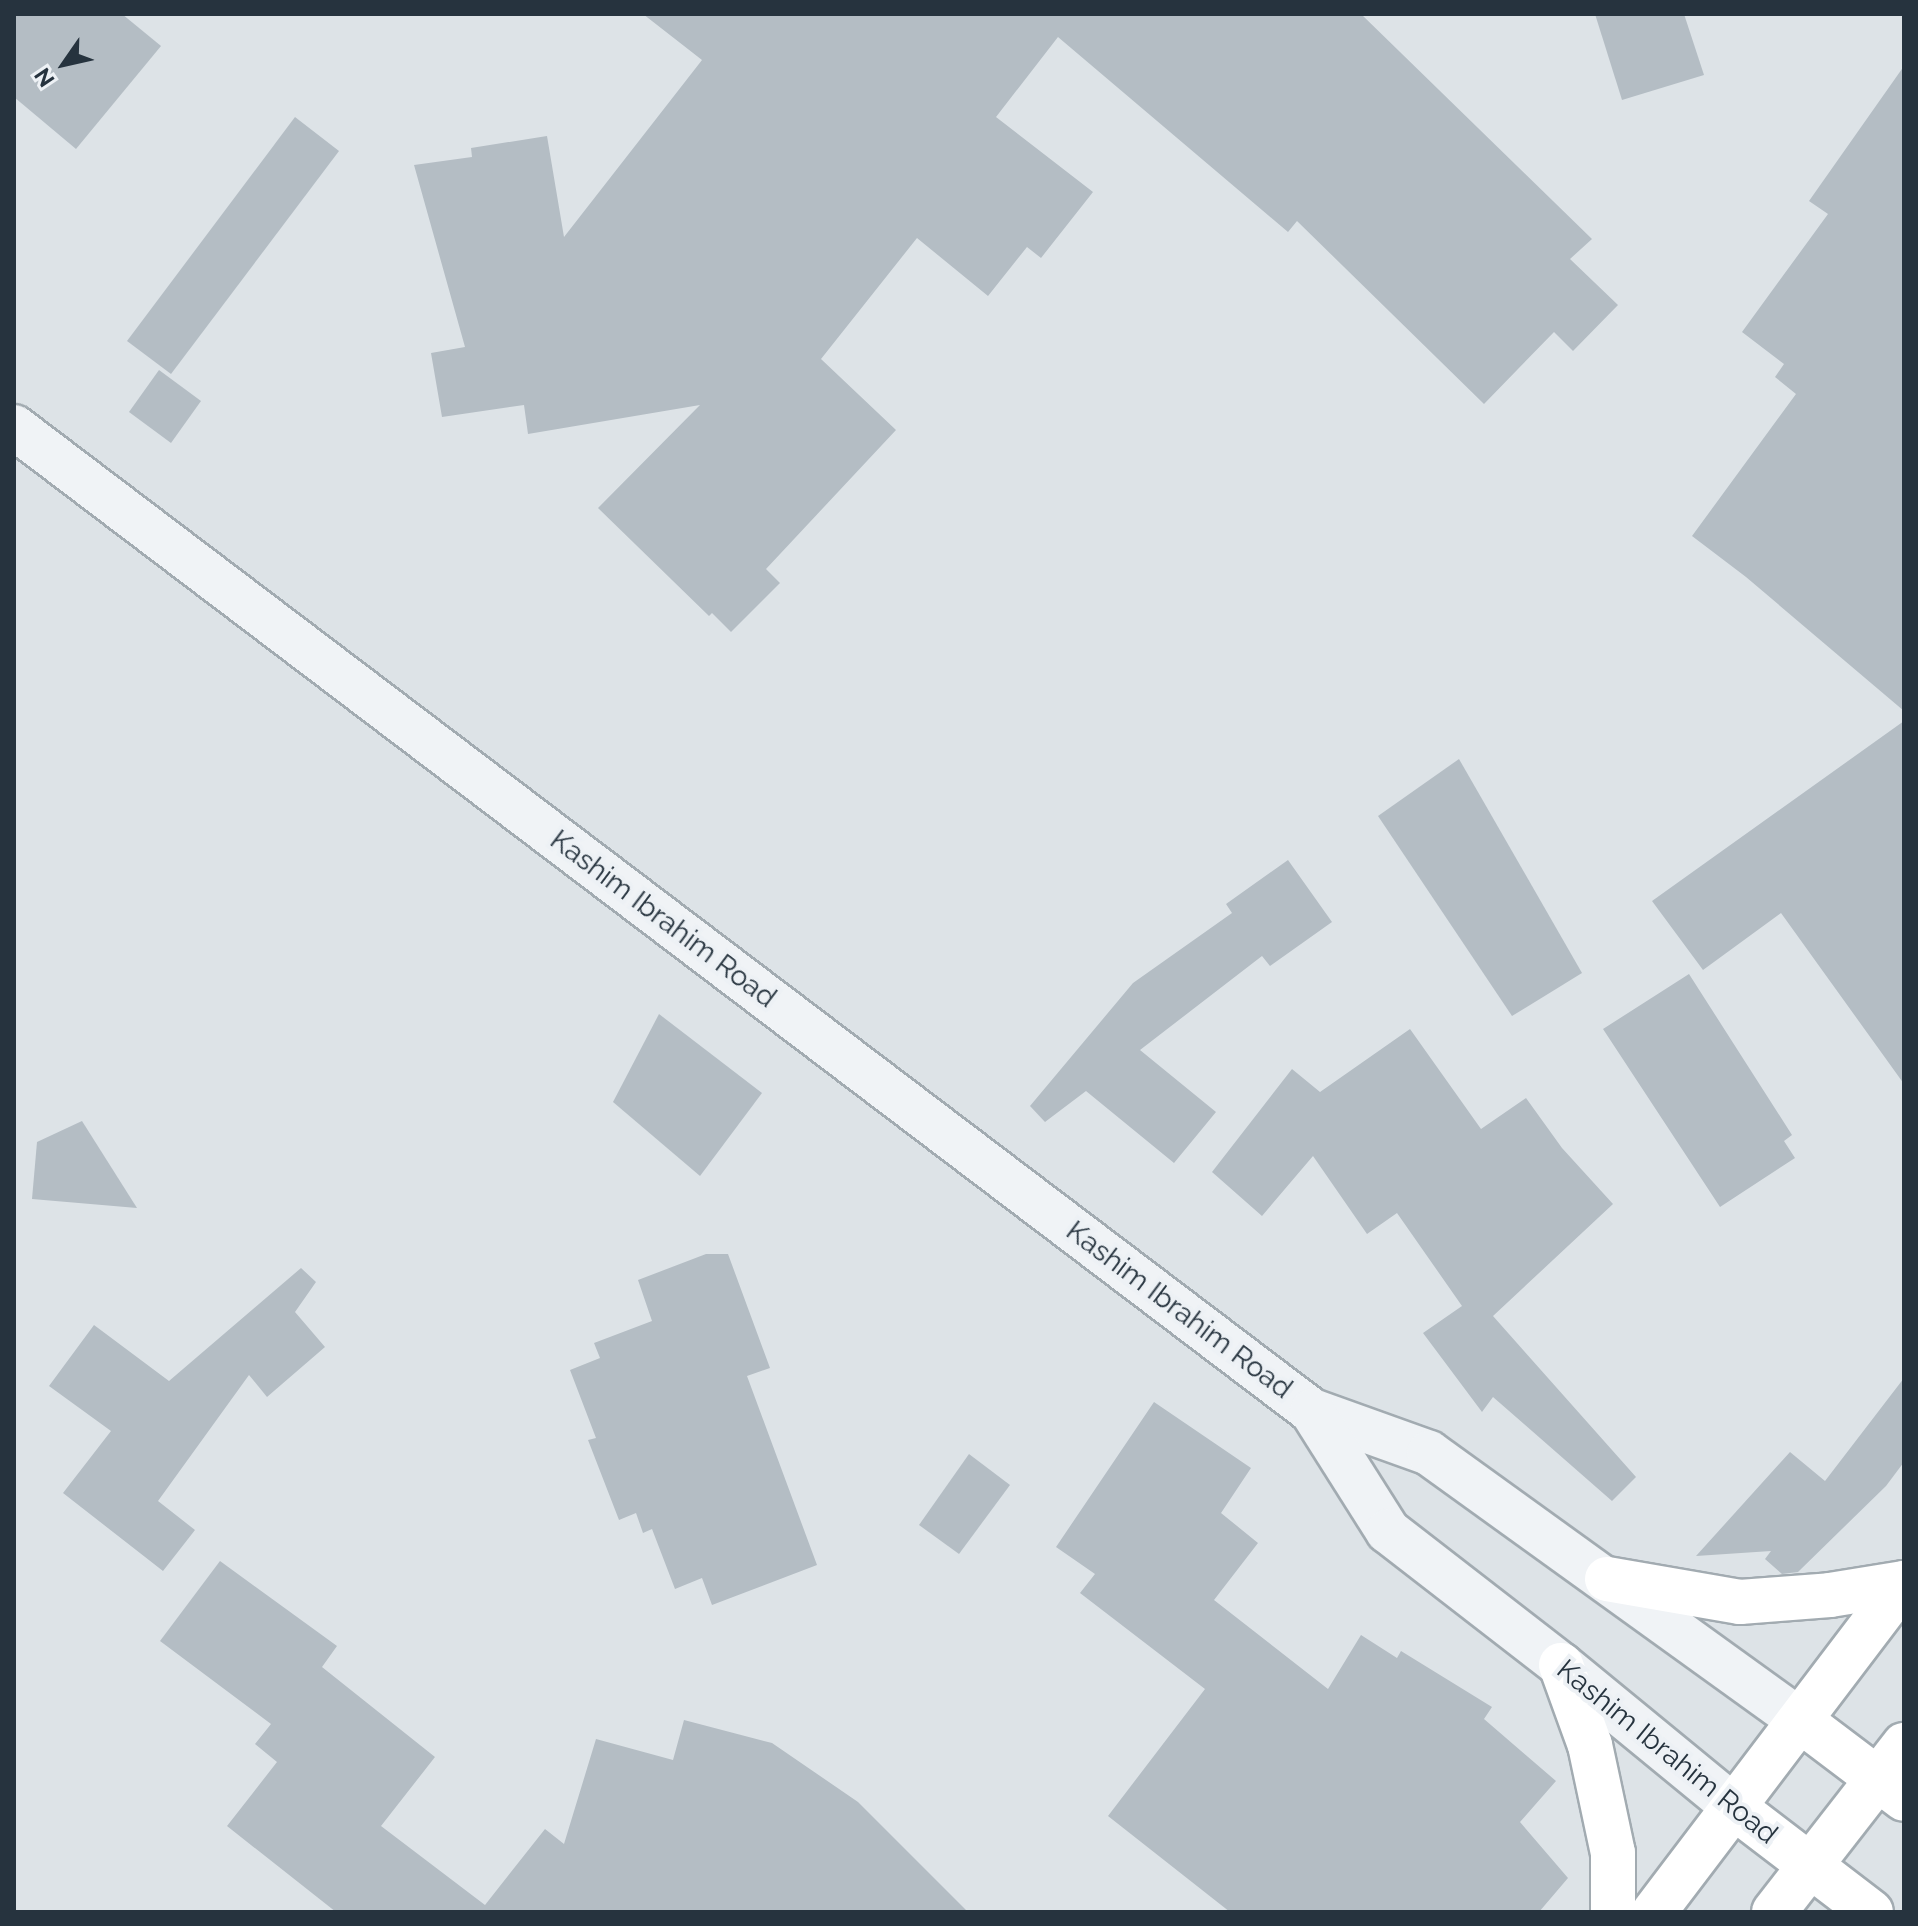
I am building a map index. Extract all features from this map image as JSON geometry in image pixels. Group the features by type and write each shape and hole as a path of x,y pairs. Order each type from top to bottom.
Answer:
{"street":[{"name":"Kashim Ibrahim Road","path":"14,427 1312,1411 1429,1453 1607,1579 1891,1789"},
{"name":"Kashim Ibrahim Road","path":"1312,1411 1388,1531 1561,1665 1808,1866 1871,1912"},
{"path":"1607,1579 1740,1602 1830,1595 1904,1583"},
{"path":"1654,1912 1904,1583"},
{"path":"1561,1665 1590,1745 1613,1853 1613,1912"},
{"path":"1774,1912 1808,1866 1891,1789 1904,1745"}],"building":[{"path":"14,14 122,14 161,46 76,149 14,97"},
{"path":"643,14 1361,14 1592,239 1570,259 1618,305 1573,351 1554,332 1484,404 1297,221 1288,232 1058,37 996,117 1093,192 1041,258 1027,247 988,296 917,238 821,359 896,430 766,569 780,583 731,632 712,613 709,616 598,508 700,405 528,434 524,405 442,417 431,353 465,347 414,165 472,157 471,148 547,136 564,237 702,60"},
{"path":"1595,14 1684,14 1704,75 1622,100"},
{"path":"1904,66 1904,711 1746,577 1692,536 1796,394 1775,377 1784,364 1742,332 1828,214 1809,201"},
{"path":"295,117 339,151 171,374 127,341"},
{"path":"159,370 201,401 171,443 129,412"},
{"path":"1904,721 1904,1084 1781,913 1703,970 1652,901"},
{"path":"1459,759 1582,973 1512,1016 1378,816"},
{"path":"1288,860 1332,922 1270,966 1262,956 1140,1050 1216,1112 1174,1163 1086,1091 1045,1122 1030,1106 1133,983 1232,913 1226,904"},
{"path":"1689,974 1792,1135 1784,1141 1795,1158 1720,1207 1603,1029"},
{"path":"659,1014 762,1093 700,1176 613,1102"},
{"path":"1410,1029 1481,1129 1526,1098 1562,1148 1613,1204 1493,1316 1636,1477 1612,1501 1493,1397 1482,1412 1423,1333 1462,1306 1397,1213 1367,1234 1313,1156 1262,1216 1212,1172 1292,1069 1320,1092"},
{"path":"82,1121 137,1208 32,1199 37,1142"},
{"path":"706,1254 728,1254 770,1368 747,1376 817,1565 712,1605 702,1578 675,1589 652,1529 643,1533 636,1513 619,1520 588,1440 596,1438 570,1370 600,1358 594,1343 652,1321 638,1280"},
{"path":"301,1268 316,1282 295,1312 325,1347 267,1397 249,1375 158,1501 195,1530 163,1571 63,1493 111,1431 49,1386 94,1325 169,1381"},
{"path":"1904,1378 1904,1462 1886,1486 1798,1572 1782,1574 1765,1559 1771,1551 1696,1556 1790,1452 1825,1481"},
{"path":"1154,1402 1251,1468 1221,1513 1258,1543 1214,1600 1328,1689 1361,1635 1397,1658 1401,1651 1492,1707 1484,1719 1556,1781 1520,1822 1568,1878 1539,1912 1230,1912 1108,1816 1205,1689 1080,1593 1095,1574 1056,1547"},
{"path":"969,1454 1010,1485 959,1554 919,1525"},
{"path":"220,1561 337,1646 322,1667 435,1757 381,1826 485,1905 545,1829 564,1844 596,1739 673,1760 684,1720 772,1743 858,1802 968,1912 336,1912 227,1826 277,1762 255,1744 271,1724 160,1641"}]}
